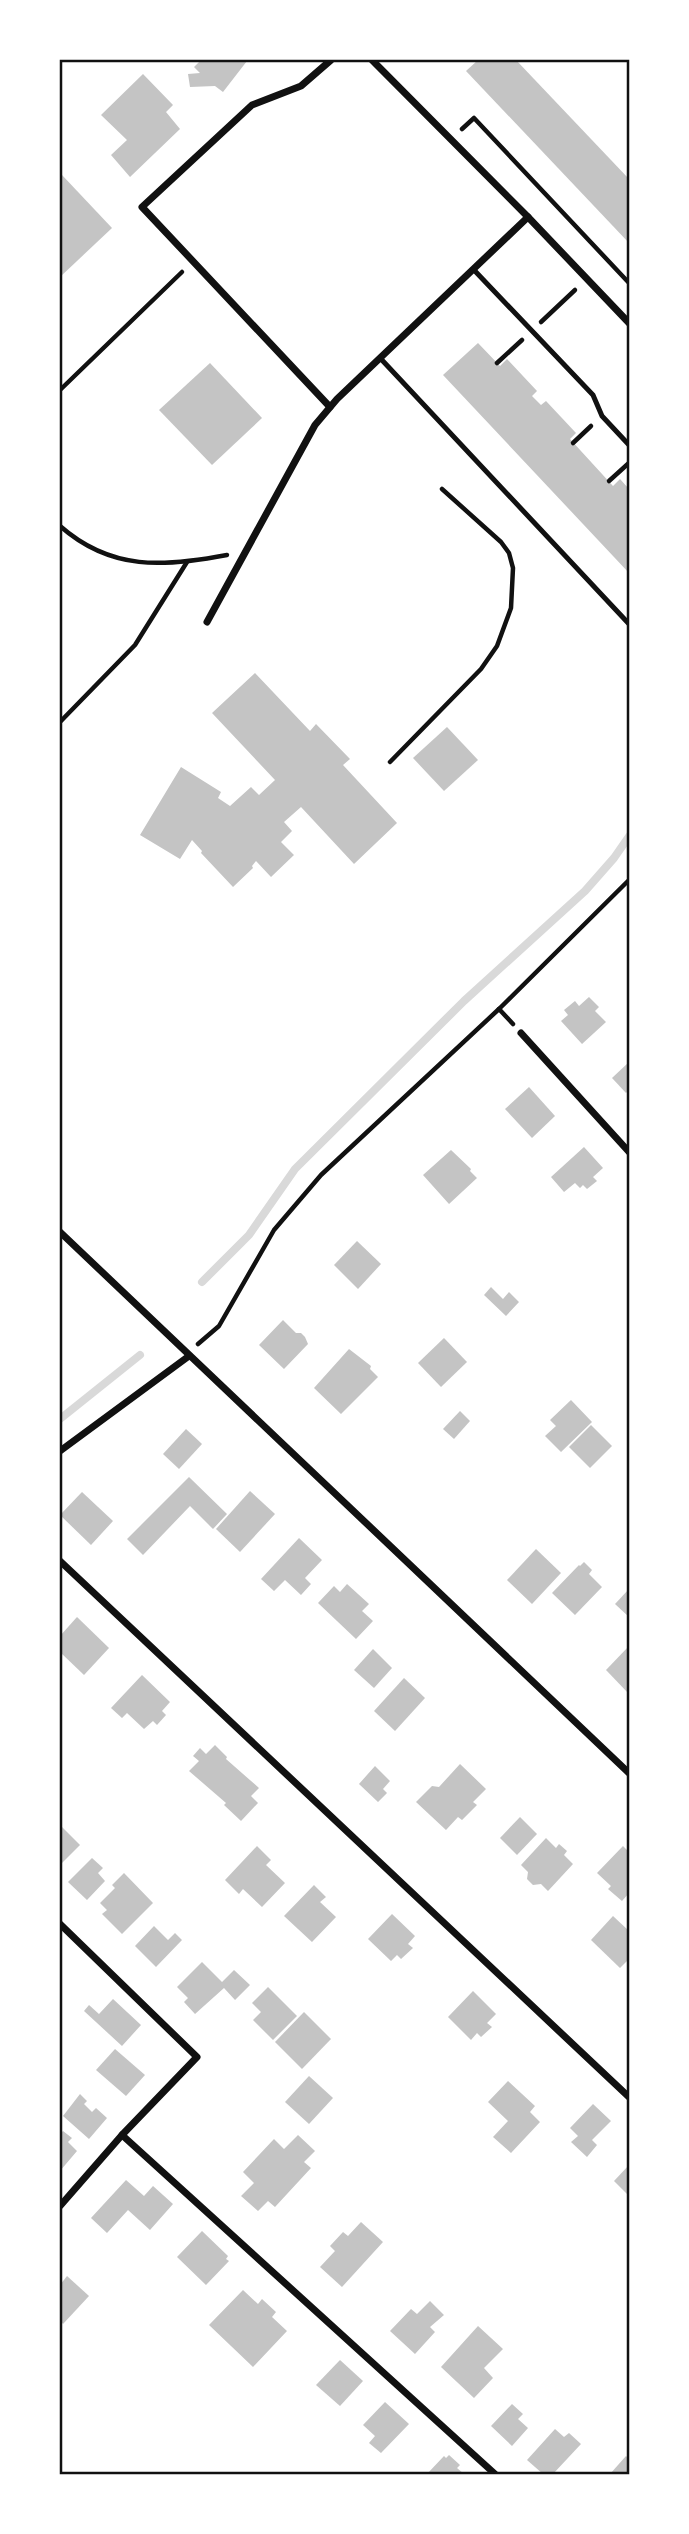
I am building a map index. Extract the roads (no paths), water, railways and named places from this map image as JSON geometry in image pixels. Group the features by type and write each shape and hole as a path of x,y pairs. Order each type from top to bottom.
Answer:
{"street":[{"path":"330,407 142,207 252,105 301,86 331,60"},
{"path":"372,60 528,217 629,324"},
{"path":"208,622 304,442 330,407 528,217"},
{"path":"521,1033 629,1153"},
{"path":"60,1232 629,1774"},
{"path":"60,1451 189,1356"},
{"path":"60,1561 629,2098"},
{"path":"60,1924 197,2057 122,2135 60,2206"},
{"path":"122,2135 495,2474"}],"lane":[{"path":"474,270 593,395 602,416 629,446"},
{"path":"381,359 629,625"}],"waterway":[{"path":"202,1282 249,1235 295,1169 464,1001 585,891 630,835"},
{"path":"60,1419 140,1355"}]}
